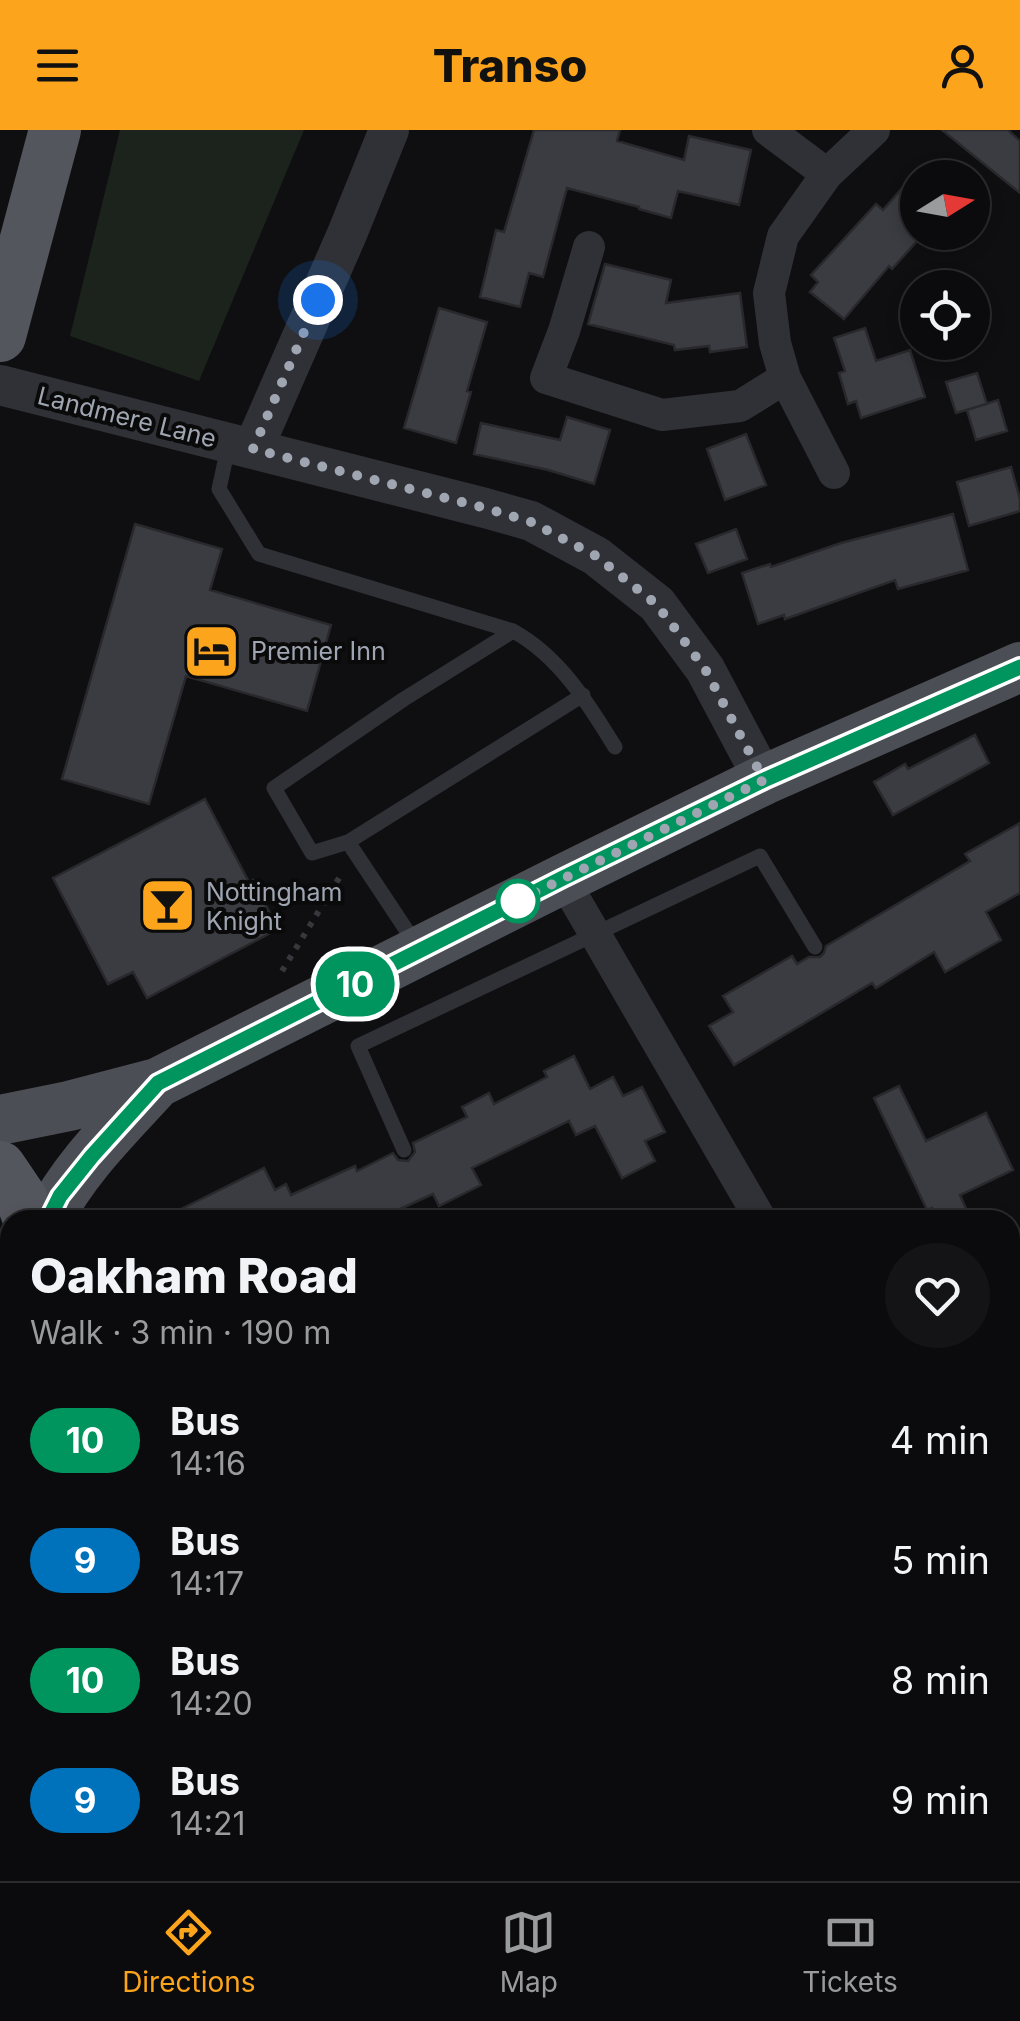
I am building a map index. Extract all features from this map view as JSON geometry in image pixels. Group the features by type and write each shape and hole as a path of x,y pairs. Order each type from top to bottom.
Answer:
{"highway":[{"path":"0,336 55,130"},
{"path":"0,1167 25,1210"}],"main road":[{"path":"0,1120 158,1083 764,780 1020,667"},
{"path":"53,1210 92,1156 158,1083"}],"street":[{"path":"241,446 347,234 388,130"},
{"path":"768,130 828,174"},
{"path":"834,473 785,378 775,343 769,292 783,236 828,174 874,130"},
{"path":"589,247 546,378 662,415 740,406 785,378"},
{"name":"Landmere Lane","path":"0,385 531,522 596,556 656,604 705,669 764,780"},
{"path":"563,878 755,1210"}],"lane":[{"path":"241,446 218,489 260,554 512,631 532,641 583,694 615,746"},
{"path":"512,631 274,788 312,853 351,848 583,694"},
{"path":"351,848 420,950"},
{"path":"404,1150 358,1046 760,856 815,947"}],"path":[{"path":"277,979 351,848"}],"shaded area":[{"path":"120,130 304,130 199,381 70,336"}],"building":[{"path":"534,130 620,130 617,141 684,160 689,136 751,150 739,205 678,191 671,218 567,188 543,277 529,273 520,307 480,297 496,230 504,232"},
{"path":"942,130 1008,130 1020,141 1020,193 990,169 990,160 979,160"},
{"path":"900,191 900,250 909,250 892,269 889,266 844,319 810,292 818,282 811,275 876,204 883,210"},
{"path":"605,264 671,280 666,303 740,293 747,347 710,352 709,346 675,350 674,345 588,324"},
{"path":"439,308 487,322 456,443 404,428"},
{"path":"865,328 876,361 900,353 900,360 913,360 925,397 861,418 856,401 848,404 839,373 845,371 834,338"},
{"path":"977,373 987,404 956,413 946,382"},
{"path":"998,400 1007,431 976,440 967,410"},
{"path":"567,417 610,430 594,484 474,454 481,423 560,440"},
{"path":"746,434 766,485 725,500 707,449"},
{"path":"1011,467 1020,511 969,526 957,482"},
{"path":"953,514 968,570 898,589 895,580 785,619 784,615 758,624 742,573"},
{"name":"Premier Inn","path":"135,524 222,549 210,590 331,625 307,711 186,676 149,804 62,779"},
{"path":"736,529 747,559 708,573 696,544"},
{"path":"975,735 989,763 893,815 874,782 905,764 908,769"},
{"name":"Nottingham Knight","path":"205,799 278,929 147,998 133,972 108,984 53,878"},
{"path":"1020,823 1020,893 986,912 1001,940 945,972 934,952 876,988 872,983 734,1065 709,1026 733,1012 723,996 792,956 797,964 809,957 820,957 826,946 970,861 965,854"},
{"path":"574,1056 590,1089 613,1077 623,1096 642,1087 665,1132 645,1141 655,1161 622,1178 595,1126 576,1135 569,1121 472,1168 481,1185 439,1206 433,1194 398,1210 179,1210 264,1168 275,1190 286,1184 291,1195 393,1153 398,1160 408,1161 415,1152 413,1143 467,1117 462,1107 489,1093 494,1104 547,1077 544,1071"},
{"path":"899,1086 926,1141 986,1113 1013,1170 960,1195 967,1210 927,1210 874,1098"}],"bus line":[{"name":"10","path":"53,1210 92,1156 158,1083 764,780 1020,667"}],"place":[{"name":"Premier Inn","path":"212,651"},
{"name":"Nottingham Knight","path":"167,906"}],"route":[{"path":"318,300 253,449 531,522 596,556 656,604 673,626 705,669 764,780 518,901"}]}
